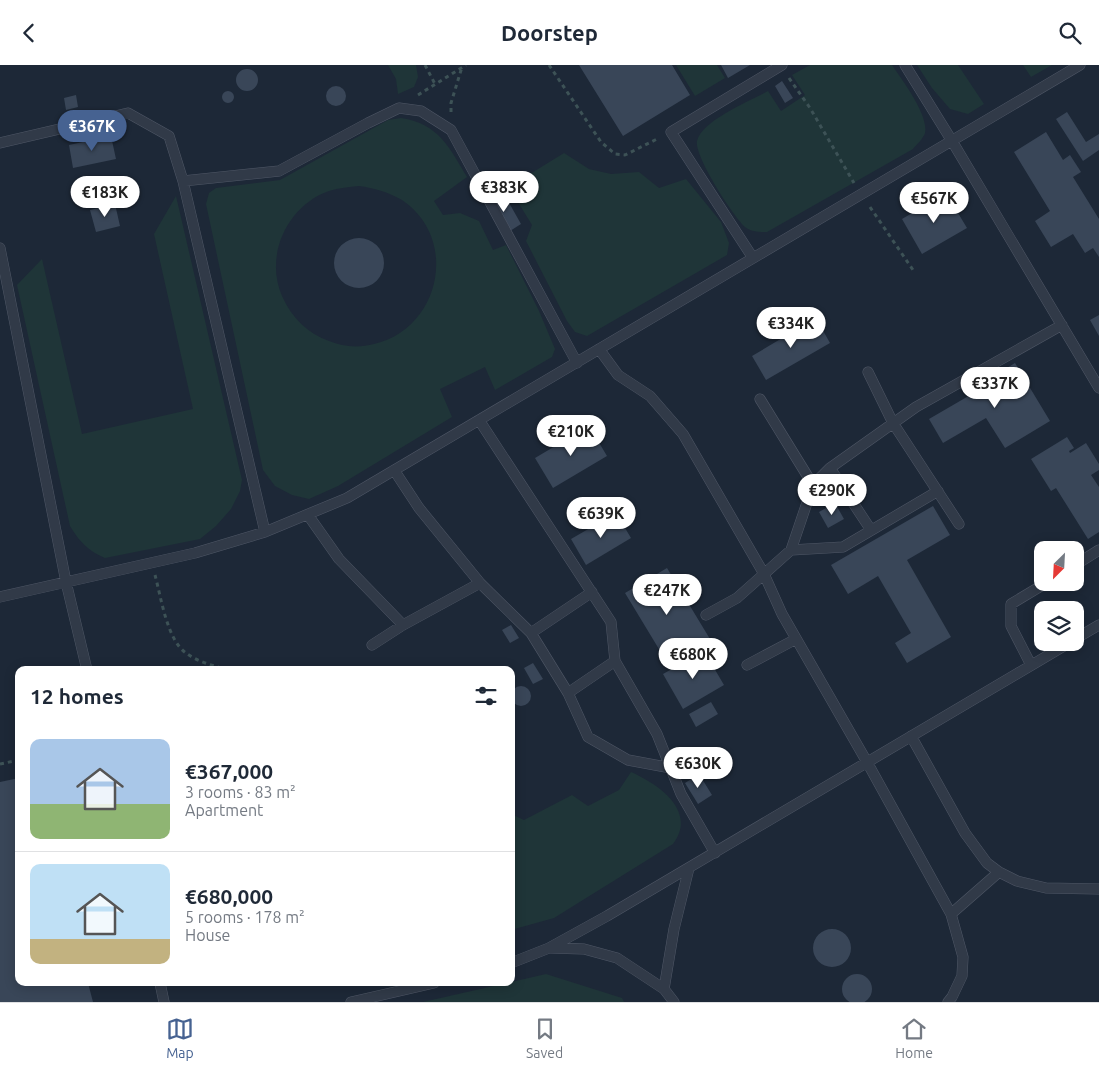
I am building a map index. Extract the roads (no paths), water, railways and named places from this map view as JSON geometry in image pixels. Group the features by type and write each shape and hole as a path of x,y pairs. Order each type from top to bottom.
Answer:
{"lane":[{"path":"905,65 1099,388"},
{"path":"0,597 195,553 265,532 347,498 1080,65"},
{"path":"753,258 671,132 781,66"},
{"path":"183,181 279,171 400,108 421,111 451,130 577,363"},
{"path":"0,143 128,113 169,136 183,181 265,532"},
{"path":"0,248 66,582 86,666"},
{"path":"706,615 737,598 791,550 814,485 830,468 916,407 1062,325"},
{"path":"599,349 618,375 650,396 683,434 764,574 782,614 951,914 963,957 962,976 948,1002"},
{"path":"868,373 893,423 960,524"},
{"path":"760,399 814,485"},
{"path":"480,420 612,622 615,661 657,733 681,794 715,853"},
{"path":"830,468 871,530"},
{"path":"394,470 419,508 480,583 530,633 568,693 588,737 628,760 671,768"},
{"path":"791,550 843,547 938,491"},
{"path":"308,515 339,559 403,625"},
{"path":"1084,559 1099,550"},
{"path":"372,645 403,625 480,583"},
{"path":"1031,665 1011,626 1011,604 1034,590"},
{"path":"530,633 592,592"},
{"path":"1084,634 1099,625"},
{"path":"747,665 796,639"},
{"path":"515,961 549,948 607,917 1055,651"},
{"path":"568,693 615,661"},
{"path":"911,737 965,833 987,863 998,872 1016,881 1046,888 1099,889"},
{"path":"664,989 674,929 689,868"},
{"path":"951,914 998,872"},
{"path":"549,948 584,949 616,958 664,989 674,1002"},
{"path":"161,986 164,1002"},
{"path":"351,1002 421,986"}]}
